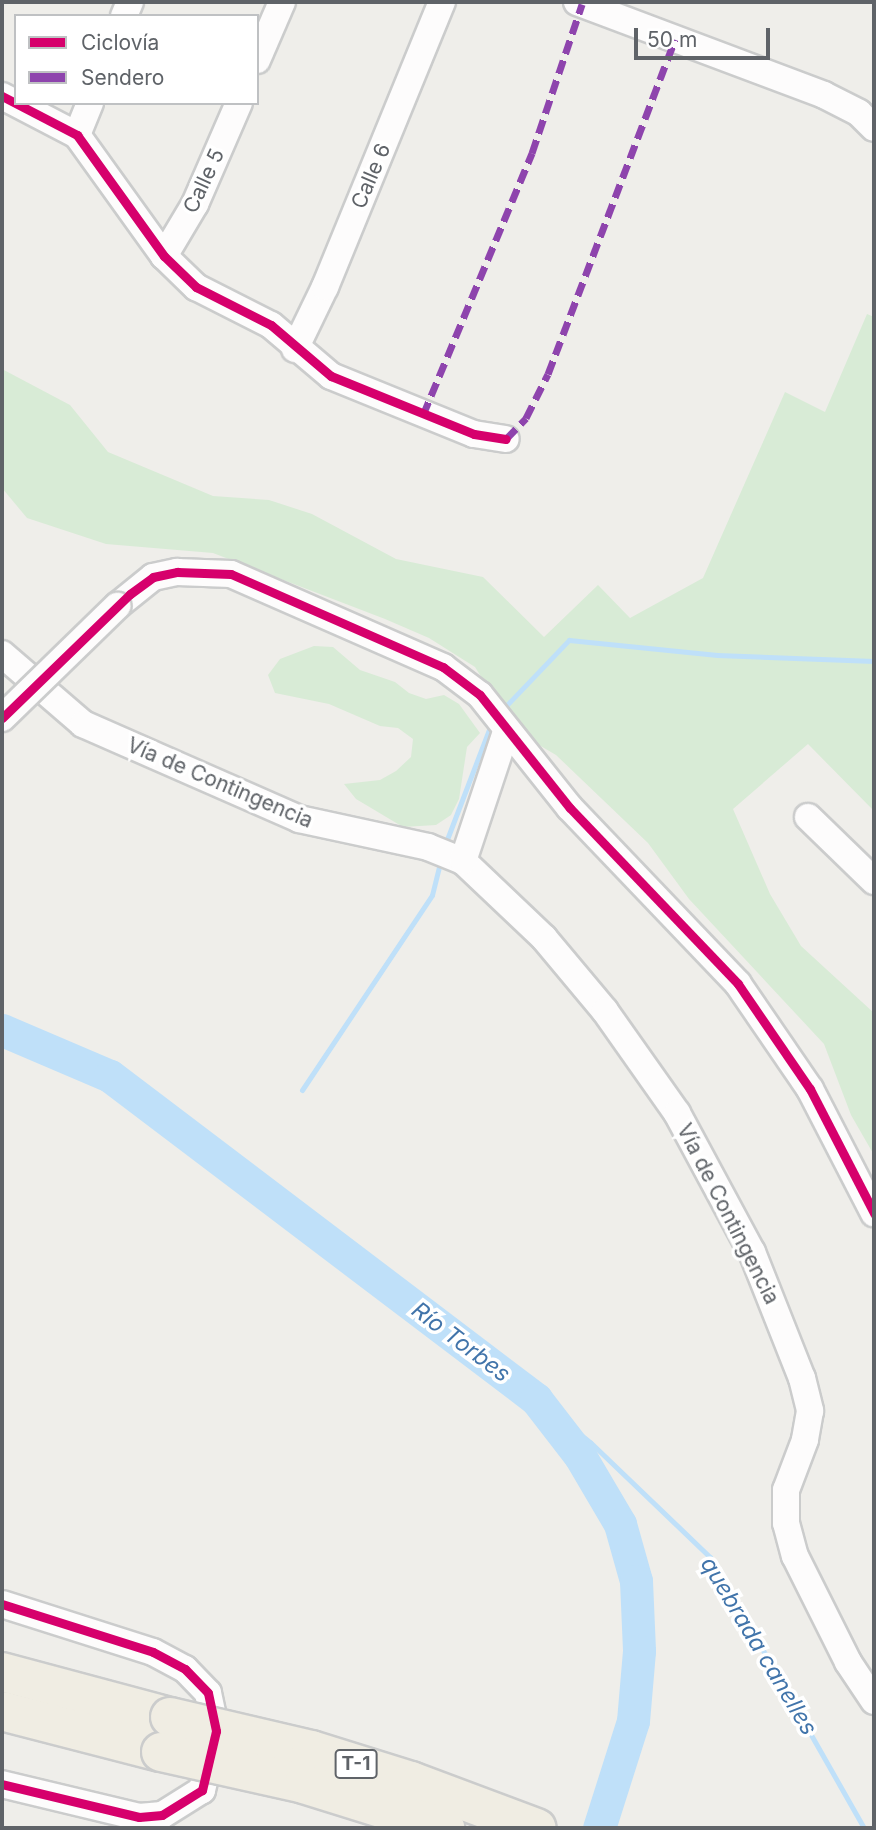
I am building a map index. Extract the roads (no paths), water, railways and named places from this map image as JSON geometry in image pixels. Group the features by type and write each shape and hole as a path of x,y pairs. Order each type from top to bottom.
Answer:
{"highway":[{"name":"T-1","path":"2,1672 304,1784 445,1828"},
{"name":"T-1","path":"2,1711 166,1734 311,1750 411,1781 537,1828"}],"street":[{"path":"259,55 282,2"},
{"name":"Calle 6","path":"295,349 325,287 442,2"},
{"path":"577,2 824,94 859,113 874,128"},
{"path":"19,105 77,135 164,256 196,287 271,325 295,349 331,376 423,415 506,439"},
{"path":"77,135 89,105"},
{"name":"Calle 5","path":"164,256 195,204 238,105"},
{"path":"2,718 117,606 153,577 177,572 230,574 443,667 480,695 506,733 569,808 738,984 810,1089 874,1213"},
{"name":"Vía de Contingencia","path":"2,654 83,724 299,819 428,847 463,861 544,938 605,1012 677,1113 752,1252 803,1378 810,1411 805,1440 786,1490 786,1523 795,1556 848,1662 874,1701"},
{"path":"463,861 506,733"},
{"path":"808,817 874,881"},
{"path":"2,1604 153,1652 185,1669 208,1693 216,1731 202,1790 162,1815 139,1817 2,1784"}],"waterway":[{"path":"502,710 569,640 717,655 874,661"},
{"path":"446,842 491,724"},
{"path":"302,1090 432,895 440,864"},
{"name":"Río Torbes","path":"2,1030 110,1076 536,1399 580,1456 620,1524 636,1581 639,1651 633,1721 599,1828"},
{"name":"quebrada canelles","path":"536,1399 591,1443 710,1557 864,1828"}]}
